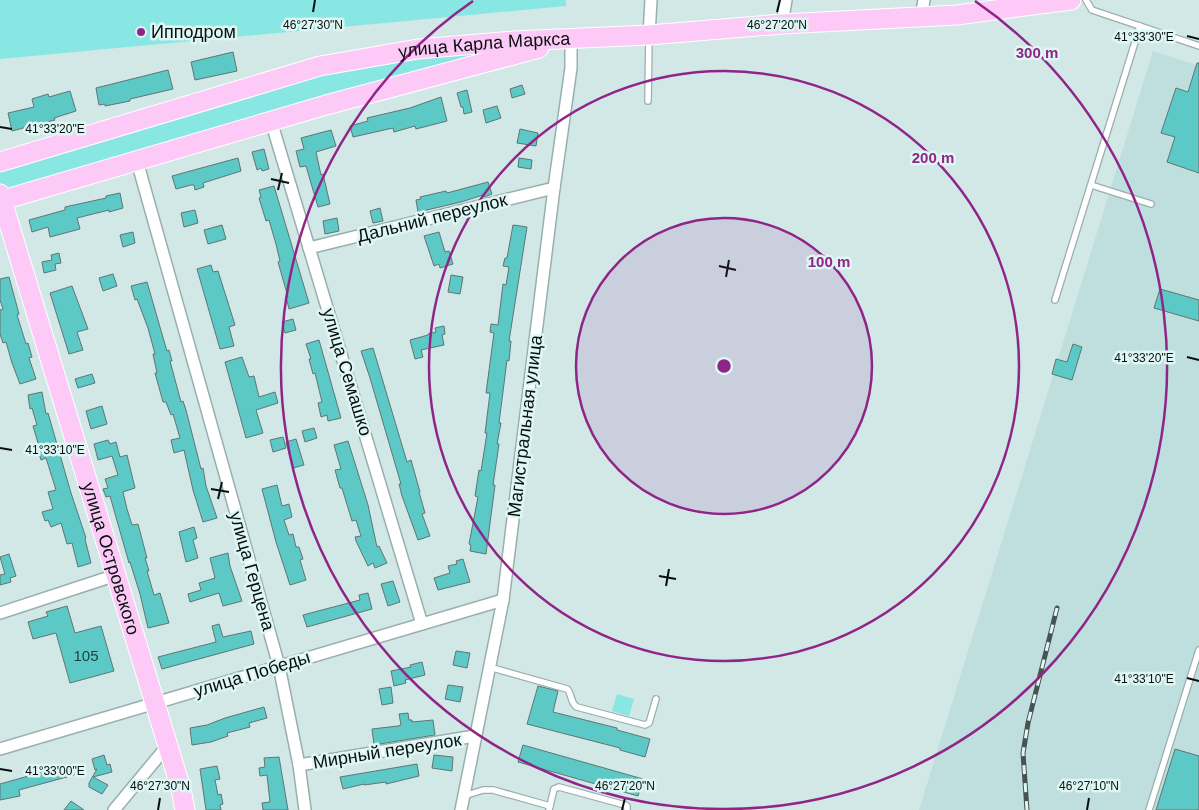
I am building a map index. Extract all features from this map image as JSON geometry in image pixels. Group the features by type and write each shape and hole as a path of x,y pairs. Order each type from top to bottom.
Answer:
{"main road":[{"path":"571,40 782,24 923,8 957,15 1072,0"},
{"name":"улица Карла Маркса","path":"1,198 137,161 326,105 571,40"},
{"name":"улица Карла Маркса","path":"0,162 320,66 418,49 571,40"},
{"name":"улица Островского","path":"1,198 168,745 185,810"}],"street":[{"path":"649,35 651,0"},
{"path":"782,24 786,0"},
{"name":"Магистральная улица","path":"462,810 503,600 554,188 571,68 571,40"},
{"name":"улица Семашко","path":"271,121 422,624"},
{"name":"улица Герцена","path":"137,161 279,666 299,765 305,810"},
{"name":"Дальний переулок","path":"309,248 554,188"},
{"path":"0,613 116,575"},
{"name":"улица Победы","path":"0,749 503,600"},
{"name":"Мирный переулок","path":"299,765 475,736"},
{"path":"114,810 168,745"}],"lane":[{"path":"1086,0 1092,10 1199,46"},
{"path":"1055,300 1140,26"},
{"path":"648,101 649,35"},
{"path":"1090,185 1151,204"},
{"path":"1149,810 1199,650"},
{"path":"489,668 566,689 570,692 572,702 577,707 645,726 650,723 656,699"},
{"path":"464,796 483,790 493,790 549,808 554,789 559,787 625,805 627,810"}],"shaded area":[{"name":"Ипподром","path":"0,0 566,0 566,6 0,59"},
{"path":"571,40 0,201 0,162 320,66"},
{"path":"1153,51 1199,66 1199,810 919,810"},
{"path":"617,694 634,699 629,716 612,711"}],"building":[{"path":"233,52 237,71 195,80 191,62"},
{"path":"1197,63 1199,63 1199,173 1167,162 1175,137 1161,133 1176,88 1188,92"},
{"path":"168,70 173,89 130,99 130,101 105,106 105,104 99,105 96,88"},
{"path":"522,85 525,94 512,98 510,89"},
{"path":"467,90 472,112 464,114 457,93"},
{"path":"70,91 76,111 54,118 55,120 12,131 8,113 34,107 32,99 48,94 49,97"},
{"path":"441,97 447,121 416,129 415,126 394,132 393,128 353,137 350,126 368,121 367,118 410,108"},
{"path":"497,106 501,118 486,123 483,110"},
{"path":"520,129 538,133 536,146 517,143"},
{"path":"331,130 336,146 316,152 330,204 318,207 306,166 300,167 296,151 304,149 301,138"},
{"path":"264,149 269,169 262,171 261,168 257,170 252,152"},
{"path":"238,158 241,171 203,183 204,187 195,190 194,185 176,189 172,176"},
{"path":"519,158 532,160 531,169 518,167"},
{"path":"488,182 492,194 418,212 416,200 421,199 420,197 446,191 447,193"},
{"path":"274,186 309,303 289,309 286,297 288,297 278,262 280,261 276,244 269,220 266,221 259,198 261,197 259,190"},
{"path":"120,193 123,208 77,218 80,229 50,237 48,227 32,232 29,220 65,210 65,207"},
{"path":"380,208 383,221 373,223 370,211"},
{"path":"195,210 198,223 184,227 181,213"},
{"path":"337,218 339,231 325,234 323,221"},
{"path":"222,225 226,239 208,244 204,230"},
{"path":"513,225 527,227 509,341 511,341 509,361 507,360 499,423 501,423 497,444 499,444 493,485 495,485 486,554 470,551 471,545 469,544 478,497 475,496 479,470 481,471 487,433 485,433 490,393 486,393 494,333 490,332 491,324 498,325 503,284 506,285 509,267 503,266 505,258 507,258"},
{"path":"133,232 135,243 123,247 120,235"},
{"path":"439,232 445,252 449,251 453,264 440,268 439,264 434,266 424,236"},
{"path":"59,253 61,263 55,264 56,270 44,273 42,262 52,260 51,255"},
{"path":"211,265 213,272 218,271 235,325 229,327 234,346 220,349 197,269"},
{"path":"113,274 117,286 103,291 99,278"},
{"path":"451,275 463,277 460,294 448,292"},
{"path":"9,277 19,314 17,315 26,344 28,343 32,357 29,358 36,379 20,384 6,342 3,343 0,334 0,310 3,309 0,300 0,279"},
{"path":"147,282 167,351 169,350 181,402 183,401 186,410 201,469 203,468 206,486 217,518 203,522 193,490 184,450 174,453 171,440 180,438 173,414 171,415 166,402 163,402 155,373 157,373 153,354 155,354 148,328 137,299 135,300 131,286"},
{"path":"72,286 88,329 77,332 83,350 69,354 50,293"},
{"path":"1160,289 1199,300 1199,321 1154,308"},
{"path":"293,319 296,330 285,333 282,322"},
{"path":"444,326 445,334 442,335 444,345 421,350 423,357 415,359 410,340 436,332 435,328"},
{"path":"319,340 341,418 328,421 327,415 321,417 318,403 322,402 306,344"},
{"path":"1073,344 1082,347 1072,380 1052,374 1056,359 1067,362"},
{"path":"373,348 407,462 411,460 425,513 422,514 430,536 418,540 402,496 399,484 401,484 361,351"},
{"path":"242,357 249,377 254,376 259,397 275,392 278,403 256,410 263,433 246,438 225,362"},
{"path":"92,374 95,383 78,388 75,379"},
{"path":"42,392 46,414 48,413 86,538 91,563 78,567 72,543 67,544 61,523 51,527 48,520 45,521 42,512 53,509 48,492 56,490 46,458 41,460 36,444 38,443 33,426 37,425 32,408 30,409 28,395"},
{"path":"102,406 107,424 91,429 86,411"},
{"path":"314,428 317,438 305,442 302,431"},
{"path":"283,437 286,448 273,452 270,440"},
{"path":"296,439 304,465 293,468 286,442"},
{"path":"108,440 110,444 116,442 120,457 127,455 135,488 123,492 127,509 132,525 138,524 147,558 145,558 149,571 147,571 154,595 160,593 169,623 148,628 140,594 110,496 106,497 103,489 108,488 105,479 118,475 112,456 98,460 94,444"},
{"path":"348,441 368,505 377,547 379,546 387,563 375,568 373,563 368,566 356,541 355,537 361,536 356,520 352,521 335,470 341,469 334,445"},
{"path":"277,485 282,506 289,504 292,517 284,520 289,535 293,534 296,547 299,547 303,559 300,560 306,580 290,585 262,489"},
{"path":"194,527 197,538 193,540 198,558 186,562 179,532"},
{"path":"228,553 230,566 242,601 223,606 219,593 190,602 188,594 201,590 199,583 215,578 210,558"},
{"path":"9,554 16,576 10,578 11,582 0,585 0,575 5,574 0,557"},
{"path":"463,559 470,582 438,590 434,578 450,573 448,566 457,564 456,561"},
{"path":"393,581 400,602 388,606 381,584"},
{"path":"368,593 372,609 307,627 303,615 360,600 359,595"},
{"path":"67,606 75,633 101,626 114,671 70,683 56,633 33,639 28,622 48,616 46,612"},
{"path":"219,624 223,637 251,631 254,644 162,669 158,657 216,642 212,626"},
{"path":"456,651 470,653 467,668 453,665"},
{"path":"422,662 425,675 405,680 406,683 394,686 391,671 411,667 410,665"},
{"path":"448,685 463,687 460,702 445,699"},
{"path":"538,686 558,691 553,712 617,728 617,730 650,739 645,757 620,750 620,748 527,724"},
{"path":"391,687 393,703 382,705 379,689"},
{"path":"264,707 267,718 249,723 250,727 227,733 228,736 211,742 192,745 190,728 207,725"},
{"path":"408,713 409,720 412,720 412,722 433,720 435,735 374,745 372,729 401,725 399,714"},
{"path":"523,745 643,779 638,796 518,762"},
{"path":"1175,749 1199,756 1199,810 1156,810"},
{"path":"104,755 107,765 110,764 112,772 93,777 108,785 102,794 89,787 89,783 97,769 95,770 92,759"},
{"path":"434,755 453,757 452,771 432,768"},
{"path":"279,757 288,810 263,810 262,803 270,802 267,775 260,776 259,768 265,767 264,758"},
{"path":"71,764 74,775 19,790 20,796 0,800 0,784"},
{"path":"417,764 419,776 386,784 386,782 364,784 343,789 340,777"},
{"path":"217,766 220,779 215,780 218,795 221,794 223,804 220,805 221,810 206,810 200,769"},
{"path":"71,801 84,810 64,810"}],"railway":[{"path":"1027,810 1023,753 1028,723 1057,608"}],"place":[{"name":"Ипподром","path":"141,32"}]}
